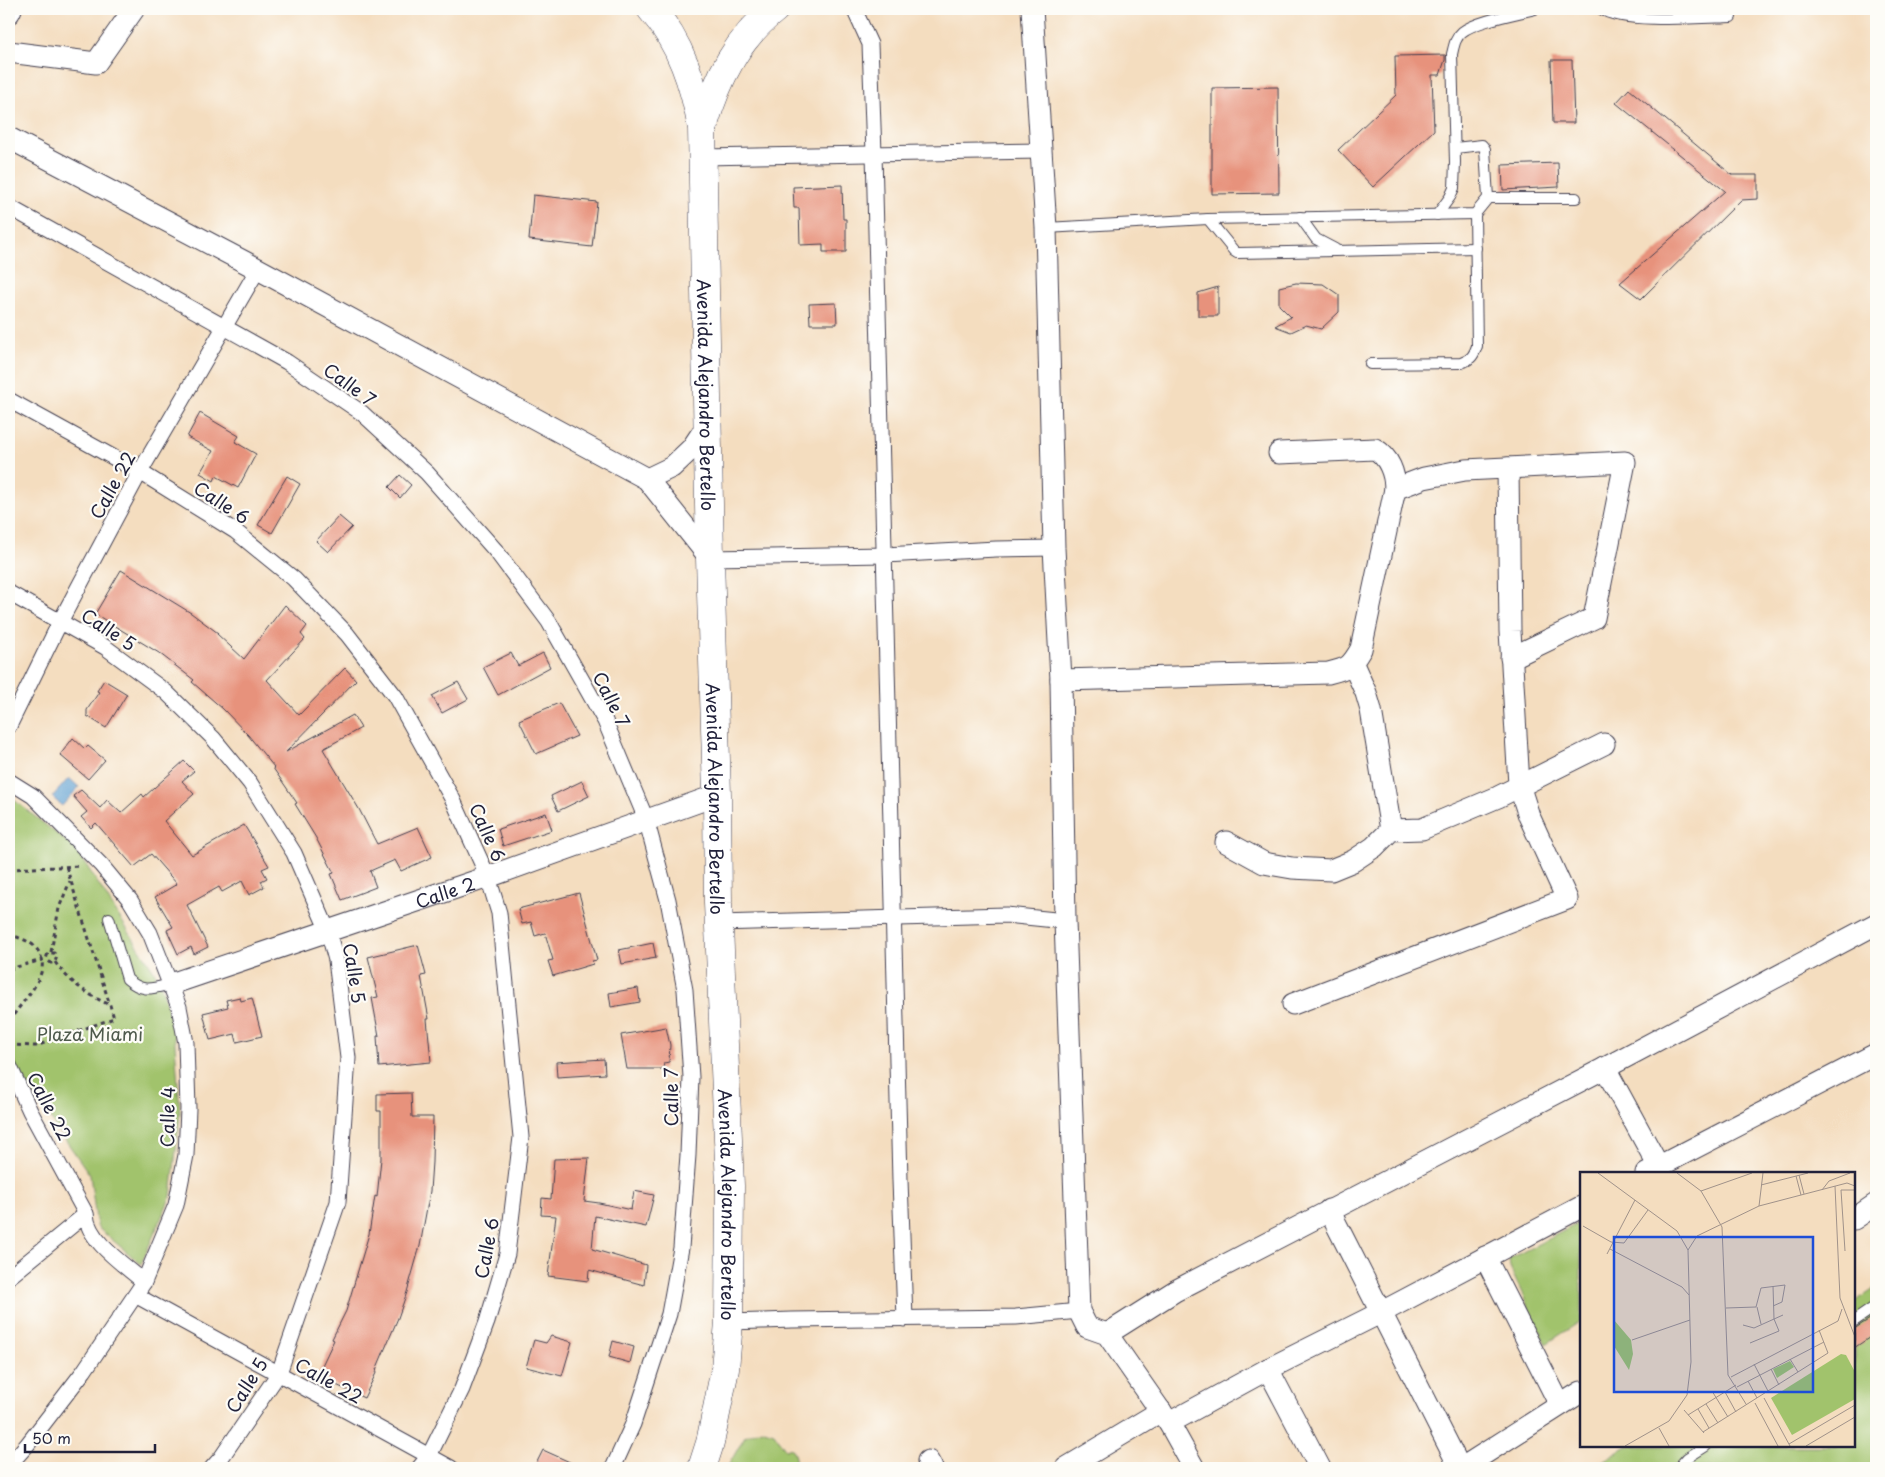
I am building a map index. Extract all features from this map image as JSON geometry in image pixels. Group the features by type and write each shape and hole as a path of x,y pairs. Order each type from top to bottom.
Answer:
{"main road":[{"name":"Avenida Alejandro Bertello","path":"651,9 673,40 687,68 697,98 702,128 719,924 730,1186 729,1322 725,1369 710,1443 702,1468"},
{"name":"Avenida Alejandro Bertello","path":"702,128 714,92 733,55 758,22 775,9"}],"street":[{"path":"9,13 11,9"},
{"path":"9,52 96,63 134,9"},
{"path":"854,9 870,44 905,1319"},
{"path":"1032,9 1046,228 1054,548 1061,680 1065,921 1079,1311 1087,1327 1107,1334 1165,1417 1194,1468"},
{"path":"9,138 258,269 647,479 710,558 885,555 1054,548"},
{"path":"703,157 1042,151"},
{"name":"Calle 7","path":"9,207 287,362 362,413 427,473 496,551 549,622 605,721 646,820 668,900 684,990 691,1077 688,1155 681,1248 669,1314 633,1424 614,1468"},
{"name":"Calle 22","path":"9,726 61,620 140,472 258,269"},
{"name":"Calle 6","path":"9,400 140,472 235,531 294,579 347,634 395,696 453,800 488,877 499,913 521,1137 507,1254 487,1322 462,1388 429,1456 419,1468"},
{"path":"647,479 672,467 692,448 708,424"},
{"path":"1061,680 1328,673 1344,669 1353,664 1361,649 1395,489 1395,480 1387,460 1381,453 1375,450 1279,453"},
{"path":"1395,489 1424,478 1465,470 1625,462 1594,618 1511,658"},
{"path":"1293,1004 1567,899 1529,816 1520,785 1511,658 1508,468"},
{"name":"Calle 5","path":"9,592 61,620 105,647 166,692 225,753 250,782 294,853 328,931 336,960 348,1058 338,1202 279,1373 222,1458 212,1468"},
{"path":"1353,664 1366,693 1371,710 1391,830"},
{"path":"1226,842 1264,863 1292,868 1331,870 1353,861 1374,847 1391,830 1422,829 1498,797 1604,744"},
{"name":"Calle 4","path":"9,780 33,796 101,865 130,900 150,933 179,1007 186,1043 188,1109 186,1155 176,1204 137,1296 84,1371 9,1465"},
{"name":"Calle 2","path":"170,984 488,877 717,795"},
{"path":"719,924 1006,915 1065,921"},
{"path":"1107,1334 1175,1291 1605,1068 1876,924"},
{"path":"1605,1068 1661,1169 1876,1054"},
{"name":"Calle 22","path":"9,1065 30,1111 86,1214 87,1223 102,1245 144,1282"},
{"path":"1855,1218 1876,1204"},
{"path":"1066,1468 1165,1417 1268,1369 1380,1313 1580,1208"},
{"path":"1328,1210 1461,1468 1580,1393"},
{"path":"9,1277 86,1214"},
{"path":"1485,1256 1560,1405"},
{"name":"Calle 22","path":"137,1296 451,1468"},
{"path":"729,1322 1016,1317 1079,1311"},
{"path":"1268,1369 1320,1468"}],"lane":[{"path":"1437,215 1454,188 1455,148 1452,54 1456,39 1462,32 1474,25 1535,9"},
{"path":"1601,9 1615,15 1634,18 1731,17"},
{"path":"1370,364 1461,363 1469,361 1477,346 1475,214 1488,198 1484,147 1482,145 1455,148"},
{"path":"1488,198 1576,198"},
{"path":"1046,228 1208,219 1475,214"},
{"path":"1300,217 1316,239 1339,251"},
{"path":"1208,219 1234,251 1238,253 1476,248"},
{"path":"109,918 127,979 134,985 148,990 170,984"},
{"path":"1855,1320 1876,1306"},
{"path":"1678,1468 1686,1458 1704,1447"}],"path":[{"path":"9,870 101,865"},
{"path":"9,1045 36,1046 114,1018 66,866"},
{"path":"9,1022 39,979 44,960 51,952 59,908 70,881"},
{"path":"9,933 32,945 44,960 55,962"},
{"path":"51,952 57,956 55,962"},
{"path":"9,969 44,960"},
{"path":"55,962 70,981 93,997 110,1005"}],"green space":[{"name":"Plaza Miami","path":"9,796 76,849 159,979 174,1030 180,1113 171,1196 141,1264 97,1227 90,1175 18,1072 9,1053"},
{"path":"1580,1223 1580,1322 1546,1344 1510,1268 1509,1259"},
{"path":"1876,1287 1876,1468 1591,1468 1625,1447 1855,1447 1855,1301"},
{"path":"761,1429 774,1433 786,1450 791,1448 797,1468 727,1468 745,1436"}],"water":[{"path":"69,778 79,787 62,806 52,797"}],"building":[{"path":"1445,55 1440,75 1432,75 1434,130 1373,187 1338,150 1396,95 1395,56"},
{"path":"1551,60 1572,60 1574,123 1553,123"},
{"path":"1278,87 1279,193 1212,194 1212,88"},
{"path":"1629,89 1732,175 1758,175 1758,199 1741,200 1641,299 1620,283 1725,191 1616,103"},
{"path":"1558,163 1559,187 1503,190 1502,165"},
{"path":"842,185 843,219 846,219 846,252 823,252 823,244 800,245 799,208 794,208 793,187"},
{"path":"533,195 597,202 592,247 529,240"},
{"path":"1296,283 1323,284 1339,295 1339,312 1321,329 1306,325 1291,332 1275,326 1291,317 1279,305 1279,287"},
{"path":"1218,287 1218,316 1198,316 1198,293"},
{"path":"836,303 837,324 810,324 809,304"},
{"path":"200,413 239,436 235,442 256,454 238,488 216,476 214,481 200,473 213,451 187,437"},
{"path":"400,475 411,485 400,498 389,487"},
{"path":"287,476 300,484 272,533 258,525"},
{"path":"339,516 352,527 328,552 316,541"},
{"path":"121,570 191,613 218,633 244,659 285,605 307,626 301,634 305,639 267,680 299,715 345,668 356,680 286,752 353,715 361,728 323,749 359,809 377,844 418,827 432,857 401,871 395,860 370,871 376,887 342,900 331,874 334,873 316,838 295,804 297,803 274,767 248,735 223,709 192,682 194,680 159,653 95,614"},
{"path":"511,653 518,666 543,653 550,667 498,695 483,667"},
{"path":"104,680 127,694 106,728 87,716 87,710 99,692 97,691"},
{"path":"458,682 468,699 442,713 432,696"},
{"path":"559,703 577,736 536,754 519,720"},
{"path":"73,738 85,749 88,746 105,760 88,779 60,755"},
{"path":"184,761 194,771 182,781 194,794 164,821 192,855 244,825 269,866 262,869 267,878 261,881 264,887 249,895 242,881 222,892 219,887 187,905 208,947 194,954 191,947 178,954 167,930 173,927 155,897 177,884 151,854 134,867 96,823 91,828 81,817 87,812 73,796 81,790 100,808 107,800 121,813 142,794 144,797"},
{"path":"582,781 589,796 558,811 551,796"},
{"path":"546,813 552,830 503,846 498,829"},
{"path":"579,893 597,960 592,961 593,964 553,976 548,961 553,960 545,933 535,936 531,922 522,924 518,909"},
{"path":"653,943 656,958 622,964 619,950"},
{"path":"418,945 426,975 421,976 429,1019 427,1019 431,1062 379,1067 377,1036 379,1036 372,998 378,997 368,957"},
{"path":"638,988 640,1002 611,1007 609,993"},
{"path":"240,997 241,1001 252,998 262,1036 237,1042 235,1034 210,1040 203,1013 228,1007 226,1000"},
{"path":"666,1027 670,1045 669,1062 664,1063 663,1069 627,1069 621,1035"},
{"path":"604,1059 605,1074 557,1077 556,1062"},
{"path":"411,1093 412,1117 433,1117 430,1191 420,1246 407,1292 377,1371 364,1398 317,1376 346,1311 369,1234 375,1196 377,1197 381,1159 381,1111 377,1111 377,1094"},
{"path":"589,1158 584,1201 631,1210 634,1191 654,1195 646,1227 595,1216 592,1249 646,1265 644,1285 589,1270 588,1281 548,1276 556,1216 541,1215 542,1198 551,1199 554,1159"},
{"path":"1876,1315 1876,1333 1855,1347 1855,1328"},
{"path":"551,1336 572,1342 562,1376 526,1367 534,1340 546,1343"},
{"path":"613,1341 634,1347 630,1363 609,1357"},
{"path":"543,1450 583,1468 534,1468"}]}
